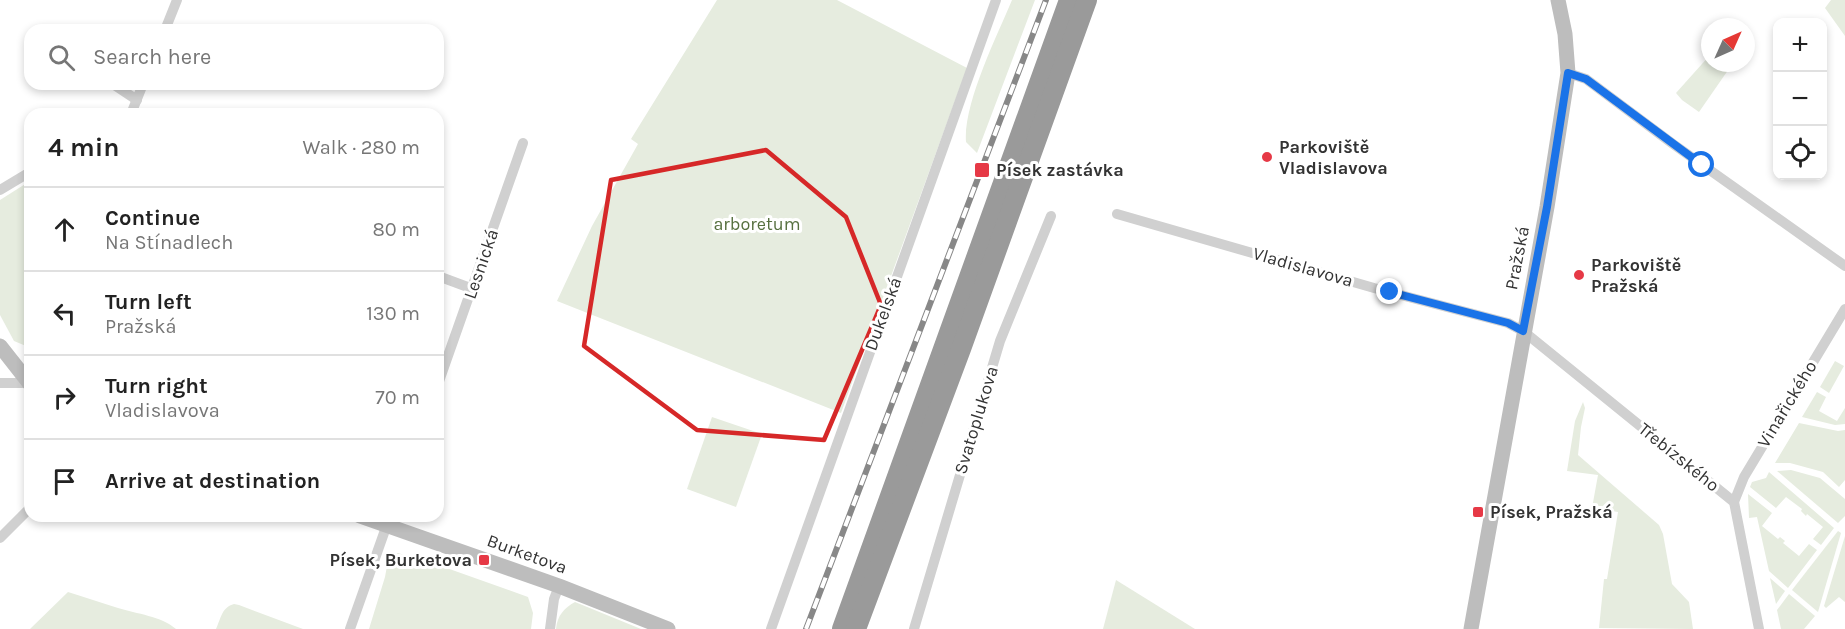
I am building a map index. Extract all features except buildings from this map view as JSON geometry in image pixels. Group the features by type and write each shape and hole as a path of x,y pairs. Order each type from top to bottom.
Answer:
{"highway":[{"path":"842,629 1069,0"},
{"path":"856,629 969,327 1087,0"}],"street":[{"path":"167,24 177,0"},
{"name":"Dukelská","path":"771,629 996,0"},
{"name":"Pražská","path":"1471,629 1547,207 1568,73 1565,34 1558,0"},
{"path":"1568,73 1586,79 1845,266"},
{"path":"122,90 137,100"},
{"path":"134,108 141,90"},
{"name":"Lesnická","path":"444,368 523,143"},
{"path":"0,190 24,175"},
{"name":"Vladislavova","path":"1117,214 1374,288 1508,323 1523,331"},
{"name":"Svatoplukova","path":"914,629 1000,341 1051,216"},
{"path":"444,278 473,289"},
{"name":"Vinařického","path":"1734,502 1744,477 1845,309"},
{"name":"Třebízského","path":"1523,331 1734,502 1759,629"},
{"path":"0,346 24,375"},
{"path":"0,383 24,382"},
{"path":"0,538 24,514"},
{"path":"350,629 388,522"},
{"name":"Burketova","path":"391,522 661,626"},
{"path":"550,629 554,599 559,586"}],"highlighted area":[{"path":"766,150 846,217 881,305 824,440 697,430 584,346 611,180"}],"green space":[{"name":"arboretum","path":"717,0 837,0 967,68 841,413 557,301 592,226 638,144 631,139"},
{"path":"1012,0 1035,0 977,153 966,142 966,126 982,70"},
{"path":"1831,0 1845,0 1845,36 1825,8"},
{"path":"1701,65 1701,72 1727,72 1699,112 1676,93"},
{"path":"24,185 24,345 14,341 0,315 0,200"},
{"path":"1835,361 1844,366 1829,393 1820,387"},
{"path":"1817,392 1826,397 1819,411 1837,421 1845,408 1845,424 1835,425 1802,417"},
{"path":"1583,402 1585,408 1578,455 1659,525 1663,534 1672,584 1689,602 1693,629 1599,628 1604,579 1607,579 1618,512 1592,508 1598,475 1567,471 1575,421"},
{"path":"712,417 762,434 736,507 687,489"},
{"path":"1799,423 1838,431 1845,430 1845,480 1839,487 1823,472 1790,463 1775,463"},
{"path":"1791,470 1820,478 1845,499 1845,516 1838,523 1777,471"},
{"path":"1769,472 1834,528 1821,545 1813,539 1823,527 1807,514 1806,516 1801,511 1802,509 1786,497 1776,508 1750,487 1752,482 1766,478"},
{"path":"1748,494 1772,513 1762,526 1778,539 1780,537 1785,541 1783,543 1799,556 1809,544 1817,550 1788,588 1769,571 1757,517 1749,518"},
{"path":"1838,531 1841,533 1818,612 1792,590"},
{"path":"1845,536 1845,602 1839,597 1826,608 1824,606"},
{"path":"398,553 528,597 533,613 531,629 369,629 387,566 393,555"},
{"path":"1770,578 1785,591 1776,604"},
{"path":"1116,580 1195,629 1103,629"},
{"path":"68,592 156,618 176,629 30,629"},
{"path":"1789,594 1815,616 1804,629 1781,629 1777,610"},
{"path":"575,602 641,629 556,629 562,613"},
{"path":"234,604 303,629 216,629 224,610"}],"railway":[{"path":"806,629 1046,0"}],"place":[{"name":"Parkoviště Vladislavova","path":"1267,157"},
{"name":"Písek zastávka","path":"982,170"},
{"name":"Parkoviště Pražská","path":"1579,275"},
{"name":"Písek, Pražská","path":"1478,512"},
{"name":"Písek, Burketova","path":"484,560"}],"route":[{"path":"1390,292 1508,323 1523,331 1547,207 1568,73 1586,79 1702,165"}]}
